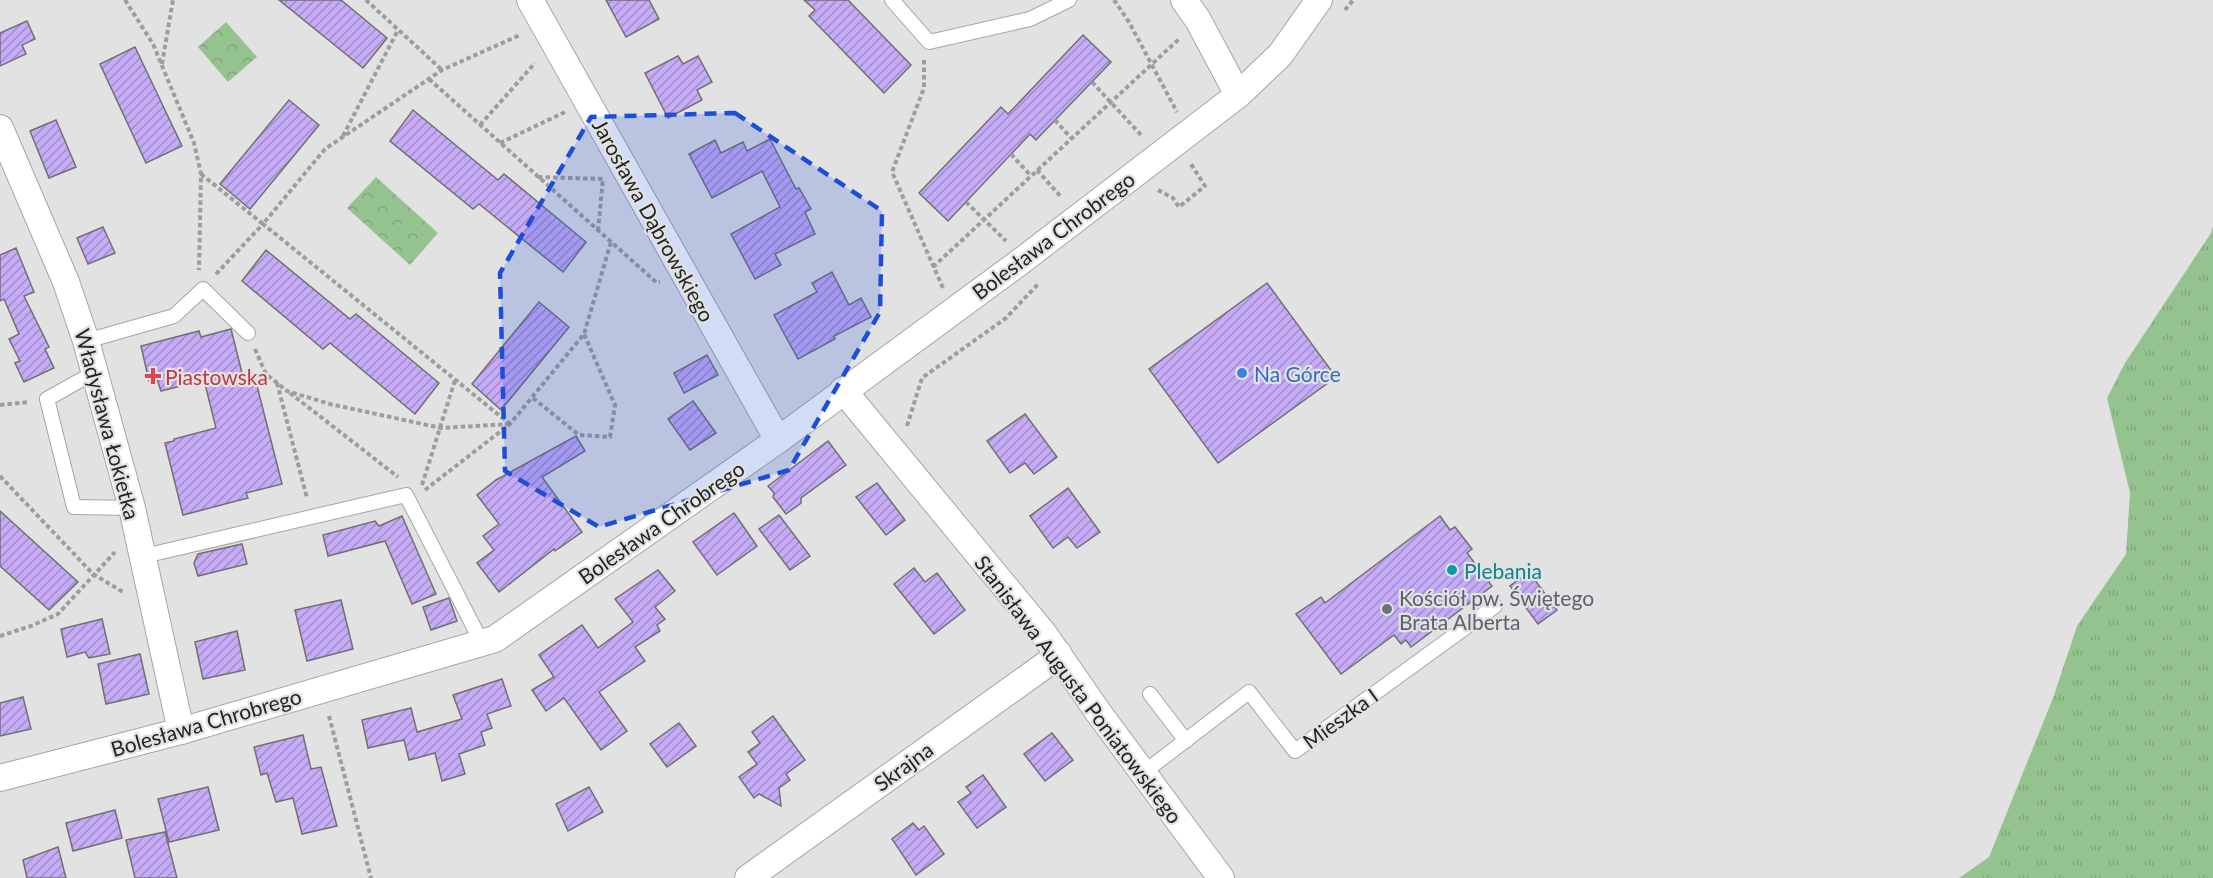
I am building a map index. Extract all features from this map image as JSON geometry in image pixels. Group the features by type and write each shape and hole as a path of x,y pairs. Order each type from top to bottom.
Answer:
{"street":[{"name":"Jarosława Dąbrowskiego","path":"530,0 777,440"},
{"path":"1184,0 1198,20 1238,95"},
{"name":"Bolesława Chrobrego","path":"0,778 181,731 495,639 777,440 1020,262 1238,95 1280,55 1319,0"},
{"name":"Władysława Łokietka","path":"0,129 66,282 86,340 144,556 181,731"},
{"name":"Stanisława Augusta Poniatowskiego","path":"843,390 1058,653 1221,878"},
{"name":"Skrajna","path":"748,878 1048,663 1058,653"}],"lane":[{"path":"892,0 929,42 1030,19 1068,0"},
{"path":"86,340 174,316 201,291 248,333"},
{"path":"95,372 46,399 74,507 135,519"},
{"path":"144,556 406,495 414,496 482,643"},
{"name":"Mieszka I","path":"1143,773 1250,692 1295,751 1495,606"},
{"path":"1150,694 1186,741"}],"path":[{"path":"125,0 153,44 194,143 201,174 201,291"},
{"path":"162,67 173,0"},
{"path":"366,0 442,70"},
{"path":"1114,0 1129,22 1178,114 1188,114 1197,126"},
{"path":"342,137 398,30"},
{"path":"201,291 263,224 325,149 442,70 549,33"},
{"path":"480,125 549,33"},
{"path":"933,267 1185,33"},
{"path":"929,42 924,56 924,88 892,172 947,296"},
{"path":"429,79 656,282 687,278"},
{"path":"1092,82 1159,155"},
{"path":"500,143 587,101"},
{"path":"1055,120 1071,138"},
{"path":"1011,154 1031,176"},
{"path":"1157,189 1173,198 1179,207 1191,198 1205,186 1191,163"},
{"path":"1037,170 1058,192 1075,219"},
{"path":"201,174 510,424"},
{"path":"538,177 603,179 598,231"},
{"path":"966,202 1004,240 1020,262"},
{"path":"414,496 510,424 584,334 611,242"},
{"path":"907,429 922,378 1006,318 1044,277"},
{"path":"248,333 266,374 414,496"},
{"path":"533,398 579,435 610,438 615,405 584,334"},
{"path":"414,496 441,428 455,380"},
{"path":"276,382 312,517"},
{"path":"287,391 330,404 441,428 510,424"},
{"path":"0,405 46,399"},
{"path":"0,476 93,574 155,611"},
{"path":"0,636 32,626 58,614 93,574 135,519"},
{"path":"329,716 370,878"}],"highlighted area":[{"path":"735,113 882,211 880,312 789,470 599,527 505,471 500,273 591,117"}],"green space":[{"path":"226,22 257,57 228,82 198,47"},
{"path":"376,177 438,233 410,265 347,208"},
{"path":"2213,226 2213,878 1959,878 1989,857 2053,698 2077,626 2126,554 2130,493 2107,398 2125,363 2211,233"}],"building":[{"path":"279,0 341,0 387,38 363,68"},
{"path":"606,0 649,0 659,19 626,37"},
{"path":"804,0 848,0 911,65 884,93 809,16 815,10"},
{"path":"27,21 35,39 22,45 26,54 0,66 0,33"},
{"path":"1083,35 1111,62 1036,140 1030,134 948,221 919,193 1001,107 1008,114"},
{"path":"135,47 182,146 146,163 100,64"},
{"path":"678,56 683,64 698,56 712,82 697,90 702,100 668,118 645,73"},
{"path":"289,100 319,125 250,209 220,184"},
{"path":"413,110 498,180 504,174 586,242 563,272 479,204 473,209 390,141"},
{"path":"56,120 76,167 49,178 30,131"},
{"path":"770,139 796,189 799,188 811,209 805,212 815,234 775,254 781,265 755,279 731,234 780,207 762,171 712,198 689,154 715,140 721,153 743,142 747,151"},
{"path":"103,227 115,253 88,264 77,238"},
{"path":"16,248 34,292 24,296 49,347 45,349 54,368 24,382 15,363 20,361 9,339 19,334 4,299 0,301 0,255"},
{"path":"266,250 350,319 356,314 439,383 415,414 330,343 323,349 242,281"},
{"path":"832,272 849,305 861,298 871,317 834,336 835,339 798,359 774,315 817,292 812,283"},
{"name":"Na Górce","path":"1267,283 1336,377 1218,463 1149,369"},
{"path":"539,302 569,327 501,410 472,384"},
{"path":"231,329 243,377 254,374 282,484 246,493 248,498 183,515 165,443 216,428 204,380 161,391 157,379 149,381 141,346 199,331 201,337"},
{"path":"707,355 718,375 684,393 674,373"},
{"path":"693,401 716,433 690,450 668,419"},
{"path":"1025,414 1057,457 1034,474 1025,463 1010,473 987,441"},
{"path":"576,436 585,451 542,477 582,532 555,551 554,549 499,592 477,563 494,550 483,536 499,524 477,495 496,480"},
{"path":"828,441 846,465 801,498 801,503 786,514 768,486"},
{"path":"877,483 905,520 886,535 856,497"},
{"path":"1068,488 1100,532 1077,548 1068,537 1053,548 1030,516"},
{"path":"0,511 78,582 49,610 0,566"},
{"path":"734,513 757,546 717,575 693,542"},
{"path":"779,515 810,556 790,570 759,529"},
{"path":"402,516 436,594 412,604 385,541 328,556 323,535 375,521 379,526"},
{"name":"Kościół pw. Świętego Brata Alberta","path":"1440,516 1450,530 1455,527 1472,549 1467,553 1492,586 1411,647 1406,640 1401,644 1394,635 1341,674 1296,614 1321,597 1325,603"},
{"path":"242,544 247,564 198,576 194,563 198,554"},
{"path":"914,568 925,582 937,573 965,610 934,634 894,584"},
{"path":"658,570 675,591 655,607 665,619 657,625 660,631 635,647 645,661 599,692 627,731 601,750 564,698 546,711 532,690 554,677 539,655 582,625 598,648 633,622 615,599"},
{"path":"1529,572 1557,610 1538,624 1510,586"},
{"path":"449,598 457,621 431,630 423,607"},
{"path":"341,600 353,649 307,661 295,610"},
{"path":"102,619 110,654 89,658 85,652 67,657 61,629"},
{"path":"237,631 245,670 203,679 195,642"},
{"path":"140,654 149,694 106,704 98,664"},
{"path":"502,679 511,706 487,714 492,728 481,732 485,745 459,754 465,774 442,781 435,753 409,760 404,740 368,748 362,720 411,708 417,732 462,719 453,695"},
{"path":"23,697 31,729 0,736 0,703"},
{"path":"773,716 805,760 786,774 790,780 779,788 781,806 759,794 754,798 739,777 757,764 748,752 760,743 752,732"},
{"path":"679,723 696,746 667,767 650,744"},
{"path":"1052,733 1073,760 1045,781 1024,754"},
{"path":"303,735 311,769 321,767 337,826 302,834 293,798 276,802 267,773 261,775 254,747"},
{"path":"983,775 1006,807 977,828 958,802 971,793 966,787"},
{"path":"208,787 219,830 169,842 158,799"},
{"path":"589,787 603,812 568,831 556,804"},
{"path":"115,810 122,838 73,851 66,823"},
{"path":"913,823 919,830 924,826 944,854 916,875 892,839"},
{"path":"165,832 177,878 135,878 126,840"},
{"path":"58,847 66,878 27,878 23,860"}],"place":[{"name":"Na Górce","path":"1242,373"},
{"name":"Piastowska","path":"153,376"},
{"name":"Plebania","path":"1452,570"},
{"name":"Kościół pw. Świętego Brata Alberta","path":"1387,609"}]}
